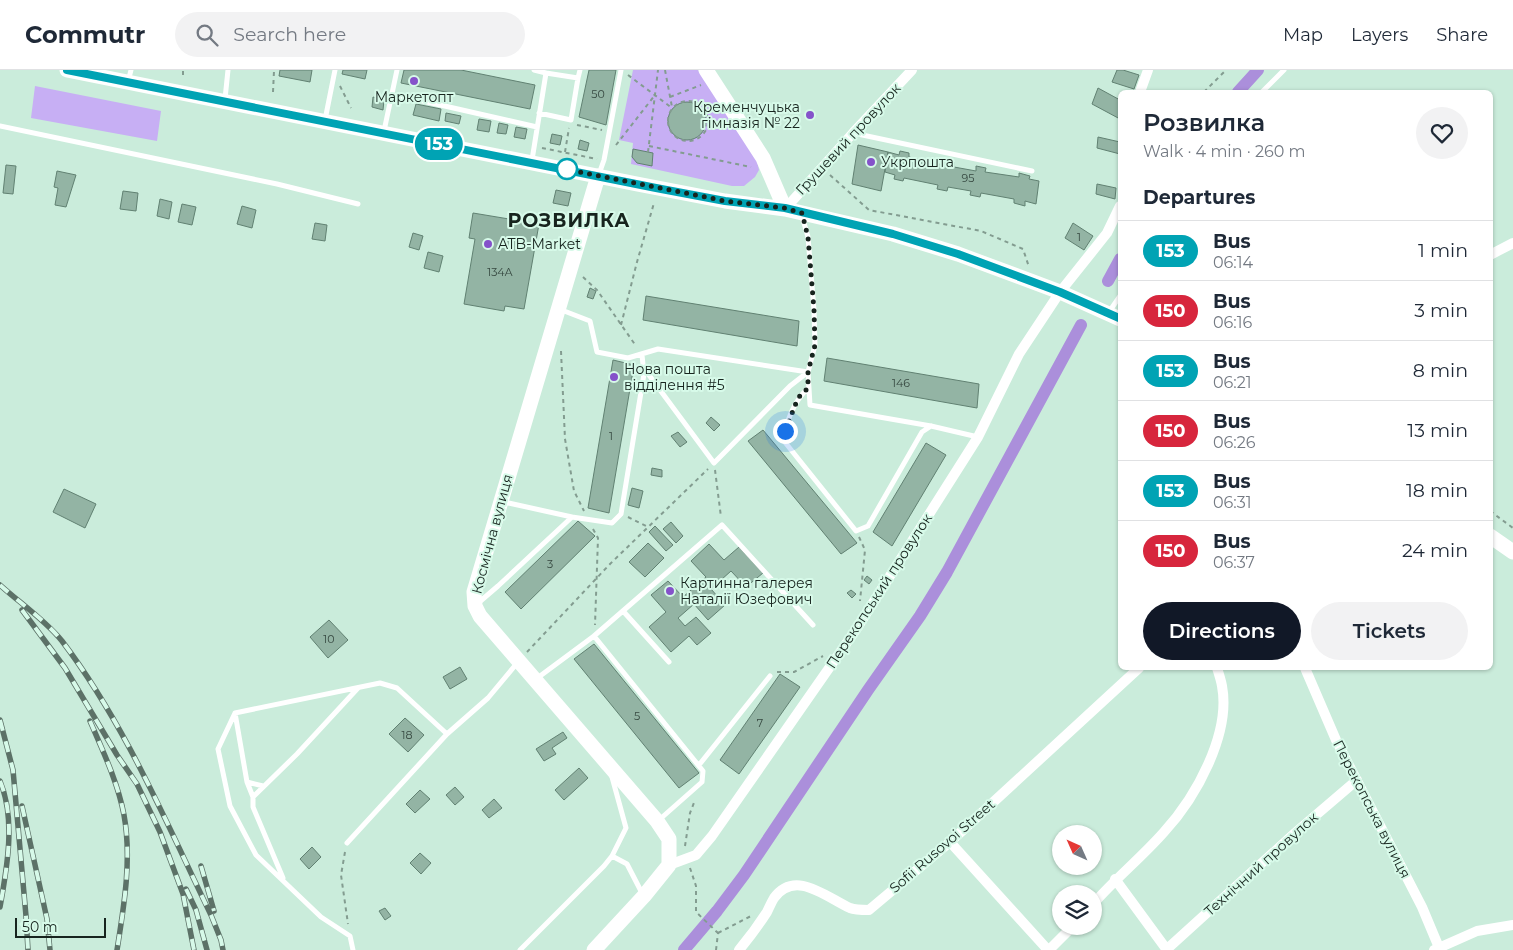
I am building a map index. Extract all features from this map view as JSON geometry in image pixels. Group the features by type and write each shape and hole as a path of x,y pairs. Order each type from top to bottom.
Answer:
{"main road":[{"path":"67,70 129,76 225,101 598,176 745,203 785,208 893,234 958,254 1060,292 1116,317"},
{"path":"707,76 763,158 785,208"},
{"path":"745,203 760,199 769,190 771,175"},
{"name":"Космічна вулиця","path":"598,176 500,501 474,592 475,606 480,616 657,822 669,839 669,865"},
{"path":"1493,538 1513,552"},
{"path":"594,950 644,896 669,865"}],"street":[{"name":"Грушевий провулок","path":"785,208 912,70"},
{"path":"1141,90 1148,70"},
{"name":"Перекопський провулок","path":"669,865 696,855 712,836 838,655 978,437 1019,354 1060,292 1107,233 1118,210"},
{"path":"1493,253 1513,243"},
{"name":"Sofii Rusovoi Street","path":"739,950 756,930 773,899 785,888 799,884 828,895 851,908 869,910 950,842 1137,670"},
{"path":"1102,894 1164,832 1186,804 1212,760 1222,718 1223,687 1218,670"},
{"name":"Перекопська вулиця","path":"1306,670 1336,740 1422,907 1438,949"},
{"name":"Технічний провулок","path":"1167,950 1288,839 1357,780"},
{"path":"950,842 1049,950 1064,935"},
{"path":"1115,879 1167,950"},
{"path":"1438,949 1478,931 1513,925"}],"lane":[{"path":"225,101 228,70"},
{"path":"384,132 395,70"},
{"path":"534,70 578,78"},
{"path":"539,113 570,120 580,70"},
{"path":"598,176 604,160 622,70"},
{"path":"1264,90 1284,70"},
{"path":"325,120 335,72"},
{"path":"531,162 546,73"},
{"path":"392,92 537,127"},
{"path":"0,126 277,184 358,204"},
{"path":"853,133 1032,171"},
{"path":"802,213 808,237 814,310 815,345 808,372 810,405 931,426 978,437"},
{"path":"559,309 590,321 597,352 628,358 658,349 808,372"},
{"path":"500,501 572,517 612,522 621,514 644,374 642,355"},
{"path":"643,367 714,463 790,386 808,372"},
{"path":"808,388 798,398 785,431 784,442 856,531 868,526 922,432 931,426"},
{"path":"475,606 572,517"},
{"path":"536,680 594,636 722,525 813,625"},
{"path":"623,611 669,662"},
{"path":"594,636 703,771 702,782 657,822"},
{"path":"347,843 447,734 488,698 518,660"},
{"path":"699,765 770,676"},
{"path":"235,713 380,683 397,688 447,734"},
{"path":"253,797 262,786 297,754 358,688"},
{"path":"235,713 247,782 253,797 253,807 285,881"},
{"path":"235,713 218,749 230,806 256,855 321,917 350,936 353,950"},
{"path":"520,950 604,866 612,856 626,828 610,767"},
{"path":"247,782 262,786"},
{"path":"612,856 627,864 644,896"}],"path":[{"path":"183,70 183,75"},
{"path":"622,70 672,108"},
{"path":"648,152 658,70"},
{"path":"665,70 672,108 667,119 672,133 685,141 701,136 706,130 707,114 703,107 696,102 689,100 681,101 672,108"},
{"path":"1206,90 1226,70"},
{"path":"273,92 274,71"},
{"path":"335,72 351,108"},
{"path":"670,97 707,76"},
{"path":"534,146 604,160 655,95"},
{"path":"565,152 570,124 609,131"},
{"path":"648,146 751,167"},
{"path":"830,175 869,210 981,231 1023,249 1029,268"},
{"path":"621,325 654,203"},
{"path":"578,272 597,290 642,355"},
{"path":"561,351 565,440 574,491 598,538 594,636"},
{"path":"714,463 722,525"},
{"path":"518,660 597,578 714,463"},
{"path":"1493,513 1513,528"},
{"path":"621,514 648,527"},
{"path":"856,531 865,550 860,602"},
{"path":"770,676 775,673 794,672 823,656 838,655"},
{"path":"347,843 341,875 350,936"},
{"path":"696,912 718,932"},
{"path":"718,932 750,916 766,913"},
{"path":"716,950 718,932"}],"shaded area":[{"path":"633,70 698,70 757,161 759,170 755,177 744,186 732,186 631,164 633,143 619,140"},
{"path":"35,86 161,111 157,141 31,118"}],"building":[{"path":"280,70 312,70 310,82 279,76"},
{"path":"343,70 367,70 365,79 342,74"},
{"path":"404,70 461,70 535,85 530,109 401,83"},
{"path":"589,70 616,70 606,125 579,117"},
{"path":"1117,70 1139,75 1134,89 1112,82"},
{"path":"1098,88 1118,99 1118,118 1092,104"},
{"path":"373,97 384,100 383,110 372,107"},
{"path":"687,102 700,108 706,121 700,134 687,140 674,134 668,121 674,108"},
{"path":"416,104 441,109 439,121 413,115"},
{"path":"446,113 461,116 459,124 445,121"},
{"path":"479,119 491,121 489,132 477,130"},
{"path":"499,123 508,125 506,134 497,133"},
{"path":"516,127 527,129 525,139 514,137"},
{"path":"552,134 562,136 560,145 550,143"},
{"path":"1098,137 1118,142 1118,153 1097,148"},
{"path":"580,140 589,143 587,151 578,149"},
{"name":"Укрпошта","path":"858,145 888,152 881,191 852,184"},
{"path":"633,149 653,153 652,166 637,163 632,157"},
{"path":"900,151 909,153 909,157 943,165 944,160 954,162 954,167 976,171 976,166 986,168 985,172 1019,177 1019,173 1030,176 1029,179 1039,181 1036,204 1025,201 1025,206 1014,203 1014,199 981,193 980,197 970,195 971,191 948,187 947,191 937,189 938,185 904,178 903,181 894,179 895,175 885,172 888,152 899,155"},
{"path":"6,165 16,166 13,194 3,193"},
{"path":"57,171 76,175 66,207 55,205 58,188 54,187"},
{"path":"1097,184 1116,188 1115,199 1096,194"},
{"path":"556,190 571,193 568,206 553,203"},
{"path":"123,191 138,193 136,211 120,209"},
{"path":"160,199 172,202 169,219 157,216"},
{"path":"182,204 196,207 192,225 178,222"},
{"path":"242,206 256,210 252,228 237,224"},
{"path":"473,213 539,224 524,309 505,306 504,311 464,304 475,239 469,238"},
{"path":"315,223 327,225 325,241 312,239"},
{"path":"1073,223 1093,236 1084,250 1065,238"},
{"path":"413,233 423,236 419,250 409,247"},
{"path":"428,252 443,256 439,272 424,268"},
{"path":"590,288 596,291 593,299 587,297"},
{"path":"646,296 799,321 797,346 643,320"},
{"path":"827,358 979,384 977,408 824,381"},
{"path":"613,360 634,365 609,513 588,508"},
{"path":"711,417 720,425 714,431 706,423"},
{"path":"763,430 857,543 841,554 748,441"},
{"path":"678,432 687,442 680,447 671,436"},
{"path":"926,443 946,455 892,546 873,532"},
{"path":"652,468 662,470 662,477 651,475"},
{"path":"632,488 643,491 639,508 628,505"},
{"path":"64,489 96,504 85,528 53,512"},
{"path":"578,521 595,536 521,609 505,592"},
{"path":"671,522 683,536 676,543 663,529"},
{"path":"655,526 673,545 666,551 649,532"},
{"path":"648,543 664,558 645,577 629,562"},
{"path":"709,544 724,560 739,547 763,573 746,587 731,571 711,589 725,605 708,620 694,604 678,618 685,626 696,617 711,633 697,645 689,636 671,652 649,627 666,612 651,595 668,581 683,597 706,577 691,561"},
{"path":"867,576 872,580 869,584 864,580"},
{"path":"851,590 856,594 852,598 847,593"},
{"path":"329,620 348,640 328,658 310,637"},
{"path":"594,644 699,773 679,788 574,659"},
{"path":"460,667 467,679 450,689 443,677"},
{"path":"780,674 800,687 739,774 720,760"},
{"path":"405,718 424,735 408,752 389,734"},
{"path":"563,732 567,738 552,748 556,754 544,761 536,749"},
{"path":"579,768 588,778 564,800 555,790"},
{"path":"455,787 464,797 455,805 446,795"},
{"path":"420,790 430,799 415,813 406,804"},
{"path":"494,799 502,808 489,818 482,810"},
{"path":"312,847 321,857 309,869 300,859"},
{"path":"420,853 431,863 421,874 410,863"},
{"path":"385,908 391,916 385,920 379,911"}],"waterway":[{"path":"1240,90 1258,70"},
{"path":"1108,281 1118,263"},
{"path":"684,950 744,875 920,616 947,572 1081,325"}],"railway":[{"path":"0,585 55,633 85,673 106,706 161,809 211,915 223,950"},
{"path":"22,610 65,668 117,755 137,784 160,832 183,894 194,950"},
{"path":"0,720 13,770 28,950"},
{"path":"90,721 110,767 124,815 127,865 117,950"},
{"path":"0,781 8,811 9,827 9,844 0,907"},
{"path":"22,806 47,919 50,950"},
{"path":"201,866 214,911"},
{"path":"186,889 196,910 207,950"}],"bus line":[{"name":"153","path":"67,70 656,188 725,201 785,208 893,234 958,254 1060,292 1118,318"}],"place":[{"name":"Маркетопт","path":"414,81"},
{"name":"Кременчуцька гімназія № 22","path":"810,115"},
{"name":"Укрпошта","path":"871,162"},
{"name":"ATB-Market","path":"488,244"},
{"name":"Нова пошта відділення #5","path":"614,377"},
{"name":"Картинна галерея Наталії Юзефович","path":"670,591"}],"district":[{"name":"РОЗВИЛКА","path":"569,220"}],"route":[{"path":"567,169 565,169 725,201 785,208 802,213 808,237 815,345 808,372 808,388 798,398 785,431"}]}
